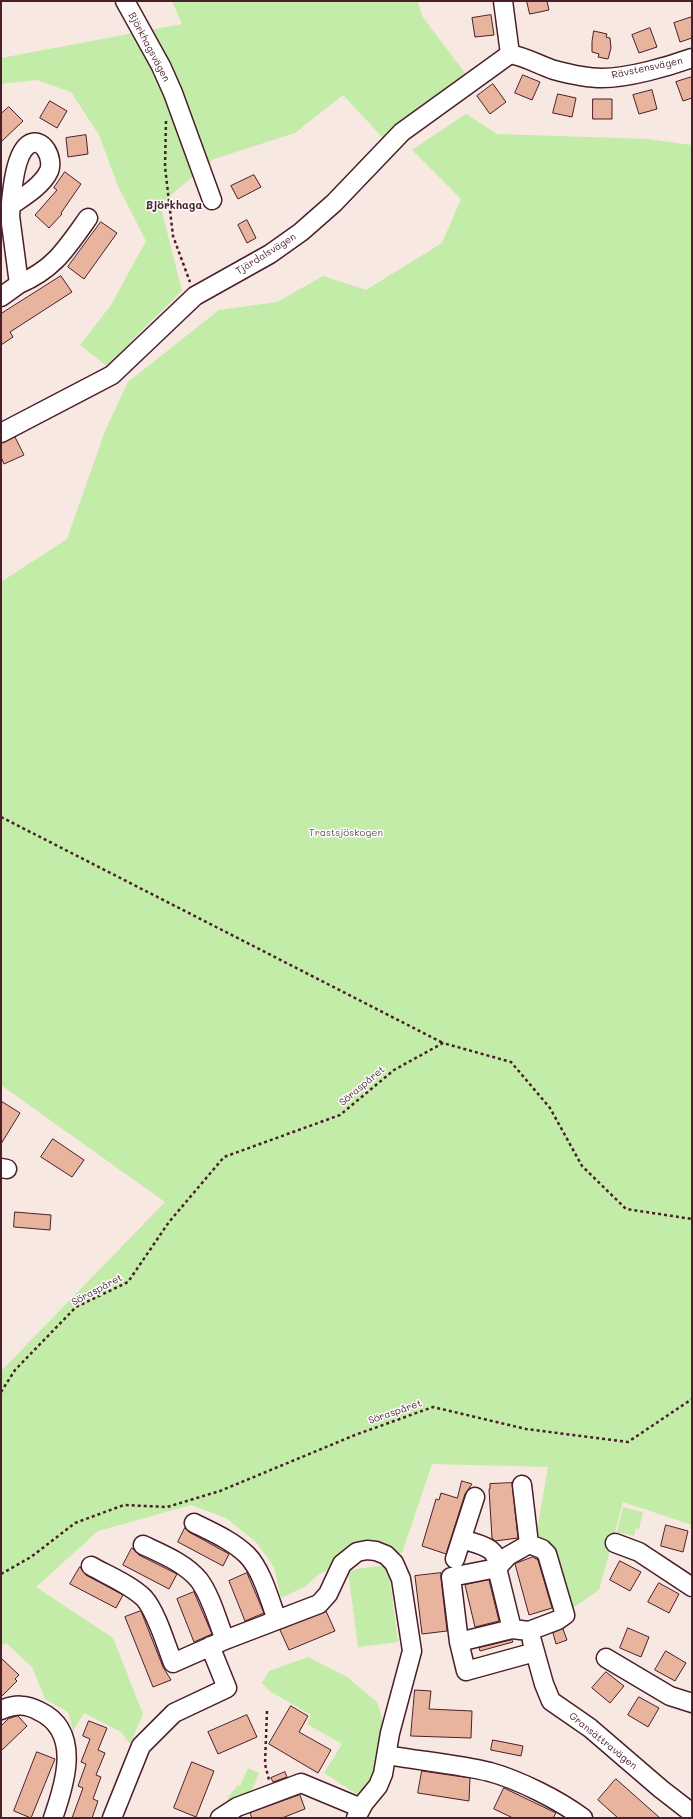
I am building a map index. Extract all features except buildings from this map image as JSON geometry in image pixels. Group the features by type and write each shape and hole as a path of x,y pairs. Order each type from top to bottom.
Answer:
{"street":[{"name":"Björkhagsvägen","path":"125,1 161,66 173,93 212,200"},
{"path":"503,1 510,54"},
{"name":"Rävstensvägen","path":"510,54 525,57 552,69 578,76 602,78 624,76 692,58"},
{"name":"Tjärdalsvägen","path":"1,433 112,375 195,296 270,254 301,232 334,203 402,132 510,54"},
{"path":"10,206 18,284"},
{"path":"1,297 18,284 44,271 57,260 88,218"},
{"path":"522,1485 528,1544"},
{"path":"455,1559 474,1497"},
{"path":"194,1523 239,1548 248,1556 259,1575 278,1620"},
{"path":"462,1539 484,1546 496,1553 498,1559 497,1568 512,1629"},
{"path":"615,1543 639,1552 692,1587"},
{"path":"459,1642 512,1629 529,1631 558,1620 565,1615 547,1554 542,1548 528,1544 508,1556 497,1568 451,1577 459,1642 466,1671 535,1652"},
{"path":"112,1818 141,1746 174,1713 227,1688 209,1600 198,1579 181,1565 144,1545"},
{"path":"91,1566 136,1592 150,1606 173,1663 218,1643 319,1604 328,1594 342,1564 357,1552 367,1550 376,1551 386,1555 394,1563 401,1579 412,1651 390,1733 383,1774 378,1786 358,1813 301,1783 237,1807 220,1818"},
{"name":"Gransättravägen","path":"529,1631 544,1684 551,1701 590,1728 661,1789 692,1813"},
{"path":"606,1658 670,1696 692,1703"},
{"path":"1,1710 11,1706 30,1706 43,1712 55,1722 64,1738 68,1757 67,1769 53,1818"},
{"path":"387,1756 490,1772 509,1779 567,1806 583,1818"}],"path":[{"path":"173,93 166,121 165,167 173,236 195,296"},
{"path":"1,817 443,1043 511,1062 550,1108 582,1166 626,1209 692,1220"},
{"name":"Söraspåret","path":"1,1392 15,1370 76,1307 128,1282 169,1222 224,1157 340,1115 394,1070 443,1043"},
{"path":"1,1385 6,1384"},
{"name":"Söraspåret","path":"1,1574 31,1557 75,1523 124,1505 167,1506 220,1490 355,1435 433,1407 526,1429 628,1442 692,1399"},
{"path":"267,1711 265,1764 266,1772 275,1793"}],"green space":[{"path":"172,1 418,1 422,16 468,77 384,139 343,95 295,133 214,159 160,204 182,291 136,336 109,368 80,345 111,305 146,241 118,186 99,135 71,92 37,80 1,84 1,58 182,24"},
{"name":"Trastsjöskogen","path":"466,114 497,134 647,139 692,145 692,1525 623,1502 599,1590 567,1612 535,1542 548,1467 432,1464 402,1553 392,1553 381,1547 319,1574 306,1586 281,1598 274,1567 256,1542 226,1518 191,1505 98,1531 36,1587 113,1638 143,1714 130,1744 121,1732 84,1713 73,1731 68,1712 45,1699 32,1667 6,1643 1,1646 1,1371 165,1202 1,1085 1,582 67,539 105,431 128,382 219,310 277,302 323,276 366,290 442,243 461,199 412,150"},
{"path":"623,1507 643,1512 639,1529 636,1528 634,1536 617,1532"},
{"path":"388,1565 398,1642 358,1647 348,1570"},
{"path":"308,1657 347,1677 377,1702 387,1734 379,1773 361,1797 324,1773 342,1744 307,1724 311,1715 271,1692 262,1683 269,1671"},
{"path":"248,1768 259,1773 248,1800 227,1806 228,1797 238,1785 240,1786"}],"district":[{"name":"Björkhaga","path":"174,206"}]}
